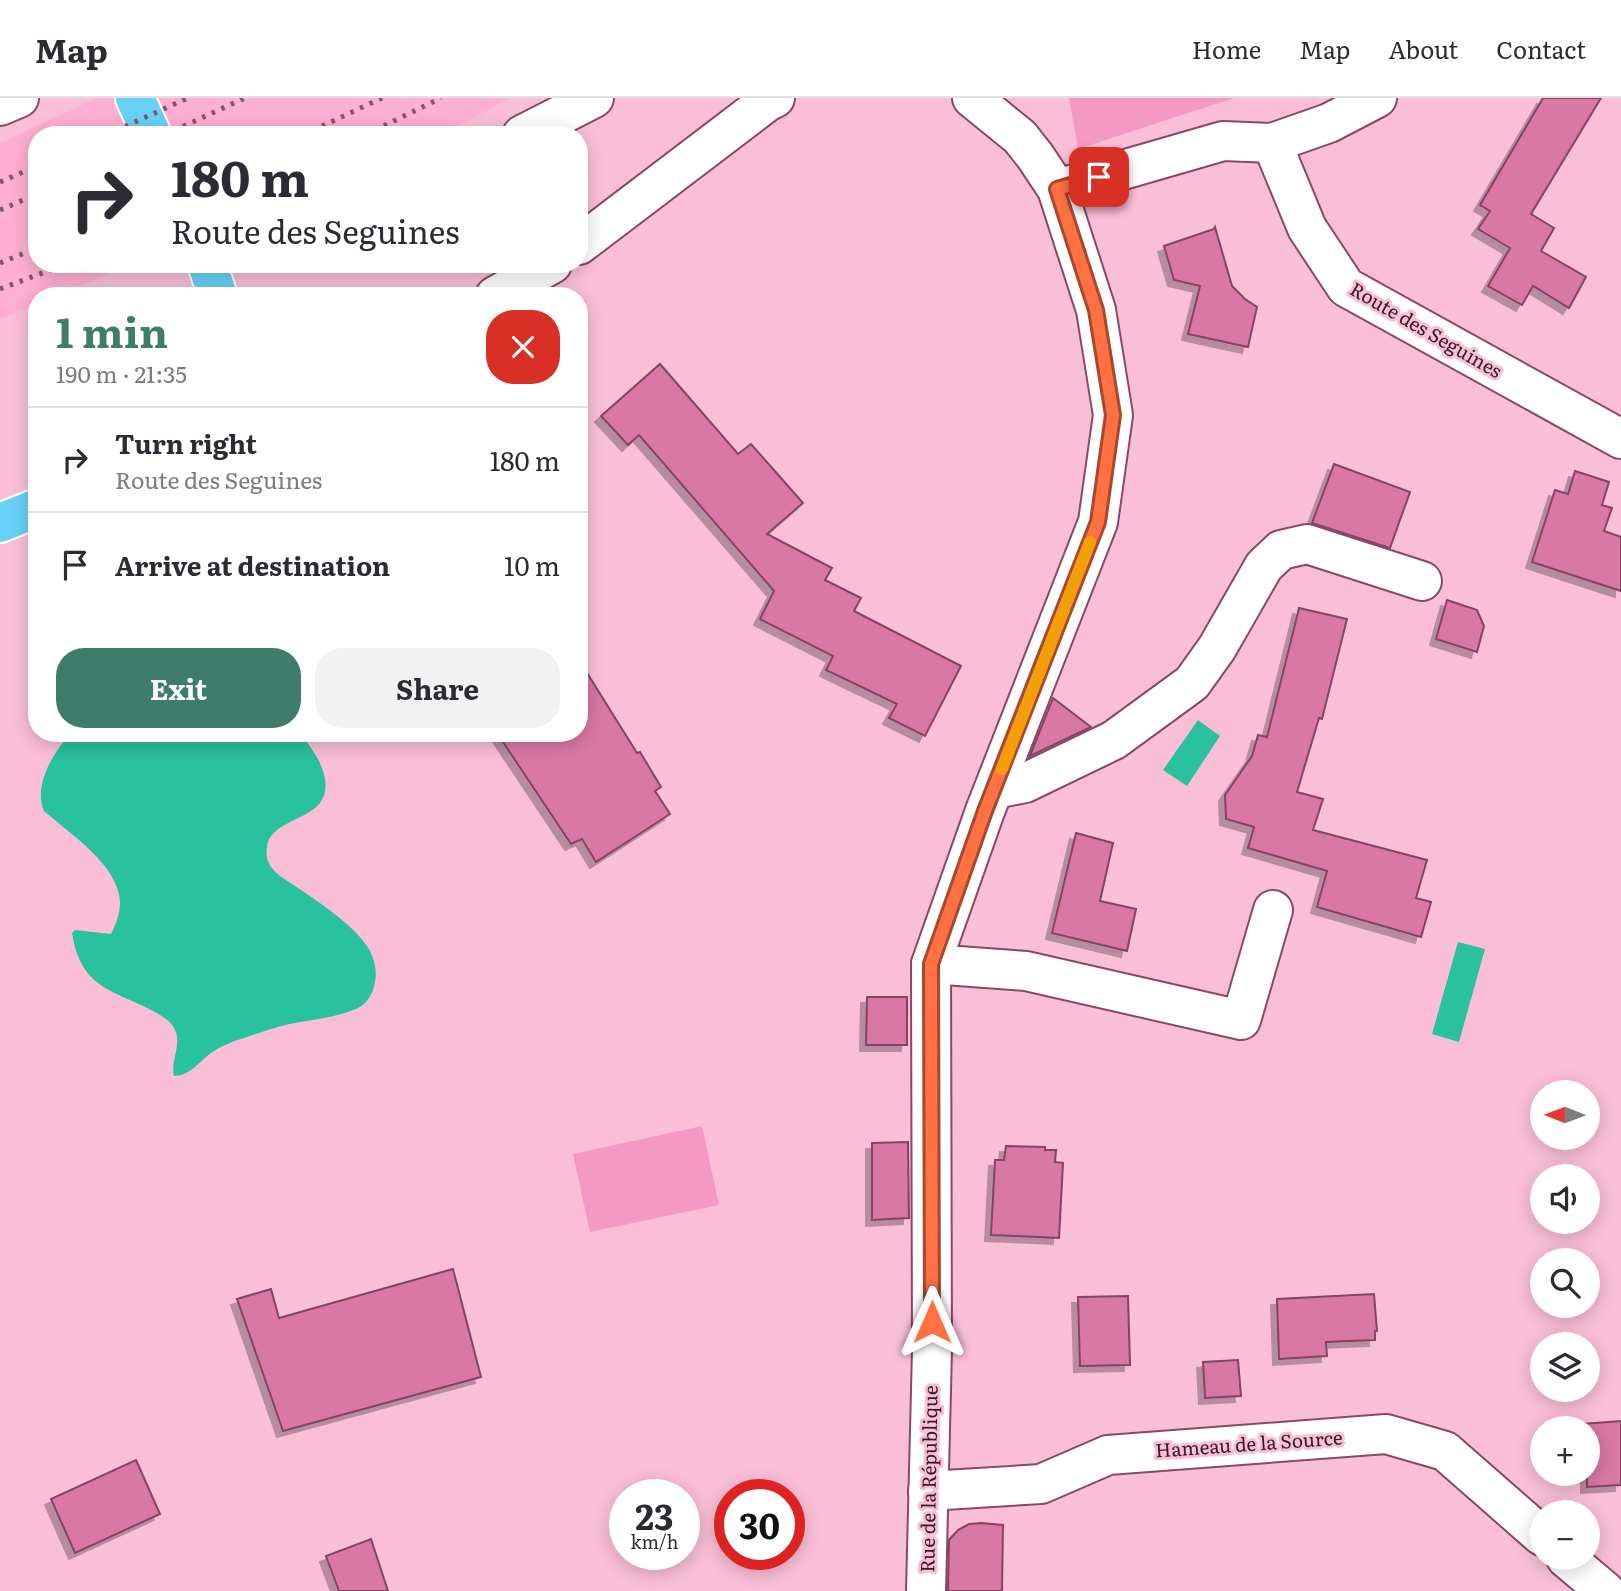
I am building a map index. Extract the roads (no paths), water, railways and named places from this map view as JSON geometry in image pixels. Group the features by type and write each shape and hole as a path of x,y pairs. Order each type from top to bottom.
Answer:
{"main road":[{"path":"135,98 148,126"},
{"path":"0,523 28,512"}],"street":[{"path":"0,106 19,98"},
{"path":"540,126 594,98"},
{"path":"588,238 775,98"},
{"path":"972,98 1020,137"},
{"path":"1009,98 1020,137"},
{"path":"1057,189 1223,141 1272,143 1329,124 1377,98"},
{"name":"Rue de la République","path":"926,1591 932,1350 931,964 1098,522 1113,415 1096,310 1057,189 1020,137"},
{"name":"Route des Seguines","path":"1272,143 1307,228 1346,287 1621,439"},
{"path":"511,287 536,273"},
{"path":"995,789 1025,783 1114,740 1192,683 1217,648 1264,566 1281,550 1307,544 1422,581"},
{"path":"931,964 1026,971 1241,1020 1273,910"},
{"name":"Hameau de la Source","path":"928,1491 1041,1484 1108,1455 1386,1434 1445,1451 1530,1525"},
{"path":"1580,1570 1605,1591"}],"railway":[{"path":"126,126 188,98"},
{"path":"184,126 245,98"},
{"path":"322,126 382,98"},
{"path":"383,126 441,98"},
{"path":"0,182 28,170"},
{"path":"0,210 28,198"},
{"path":"0,263 28,252"},
{"path":"0,289 42,273"}]}
